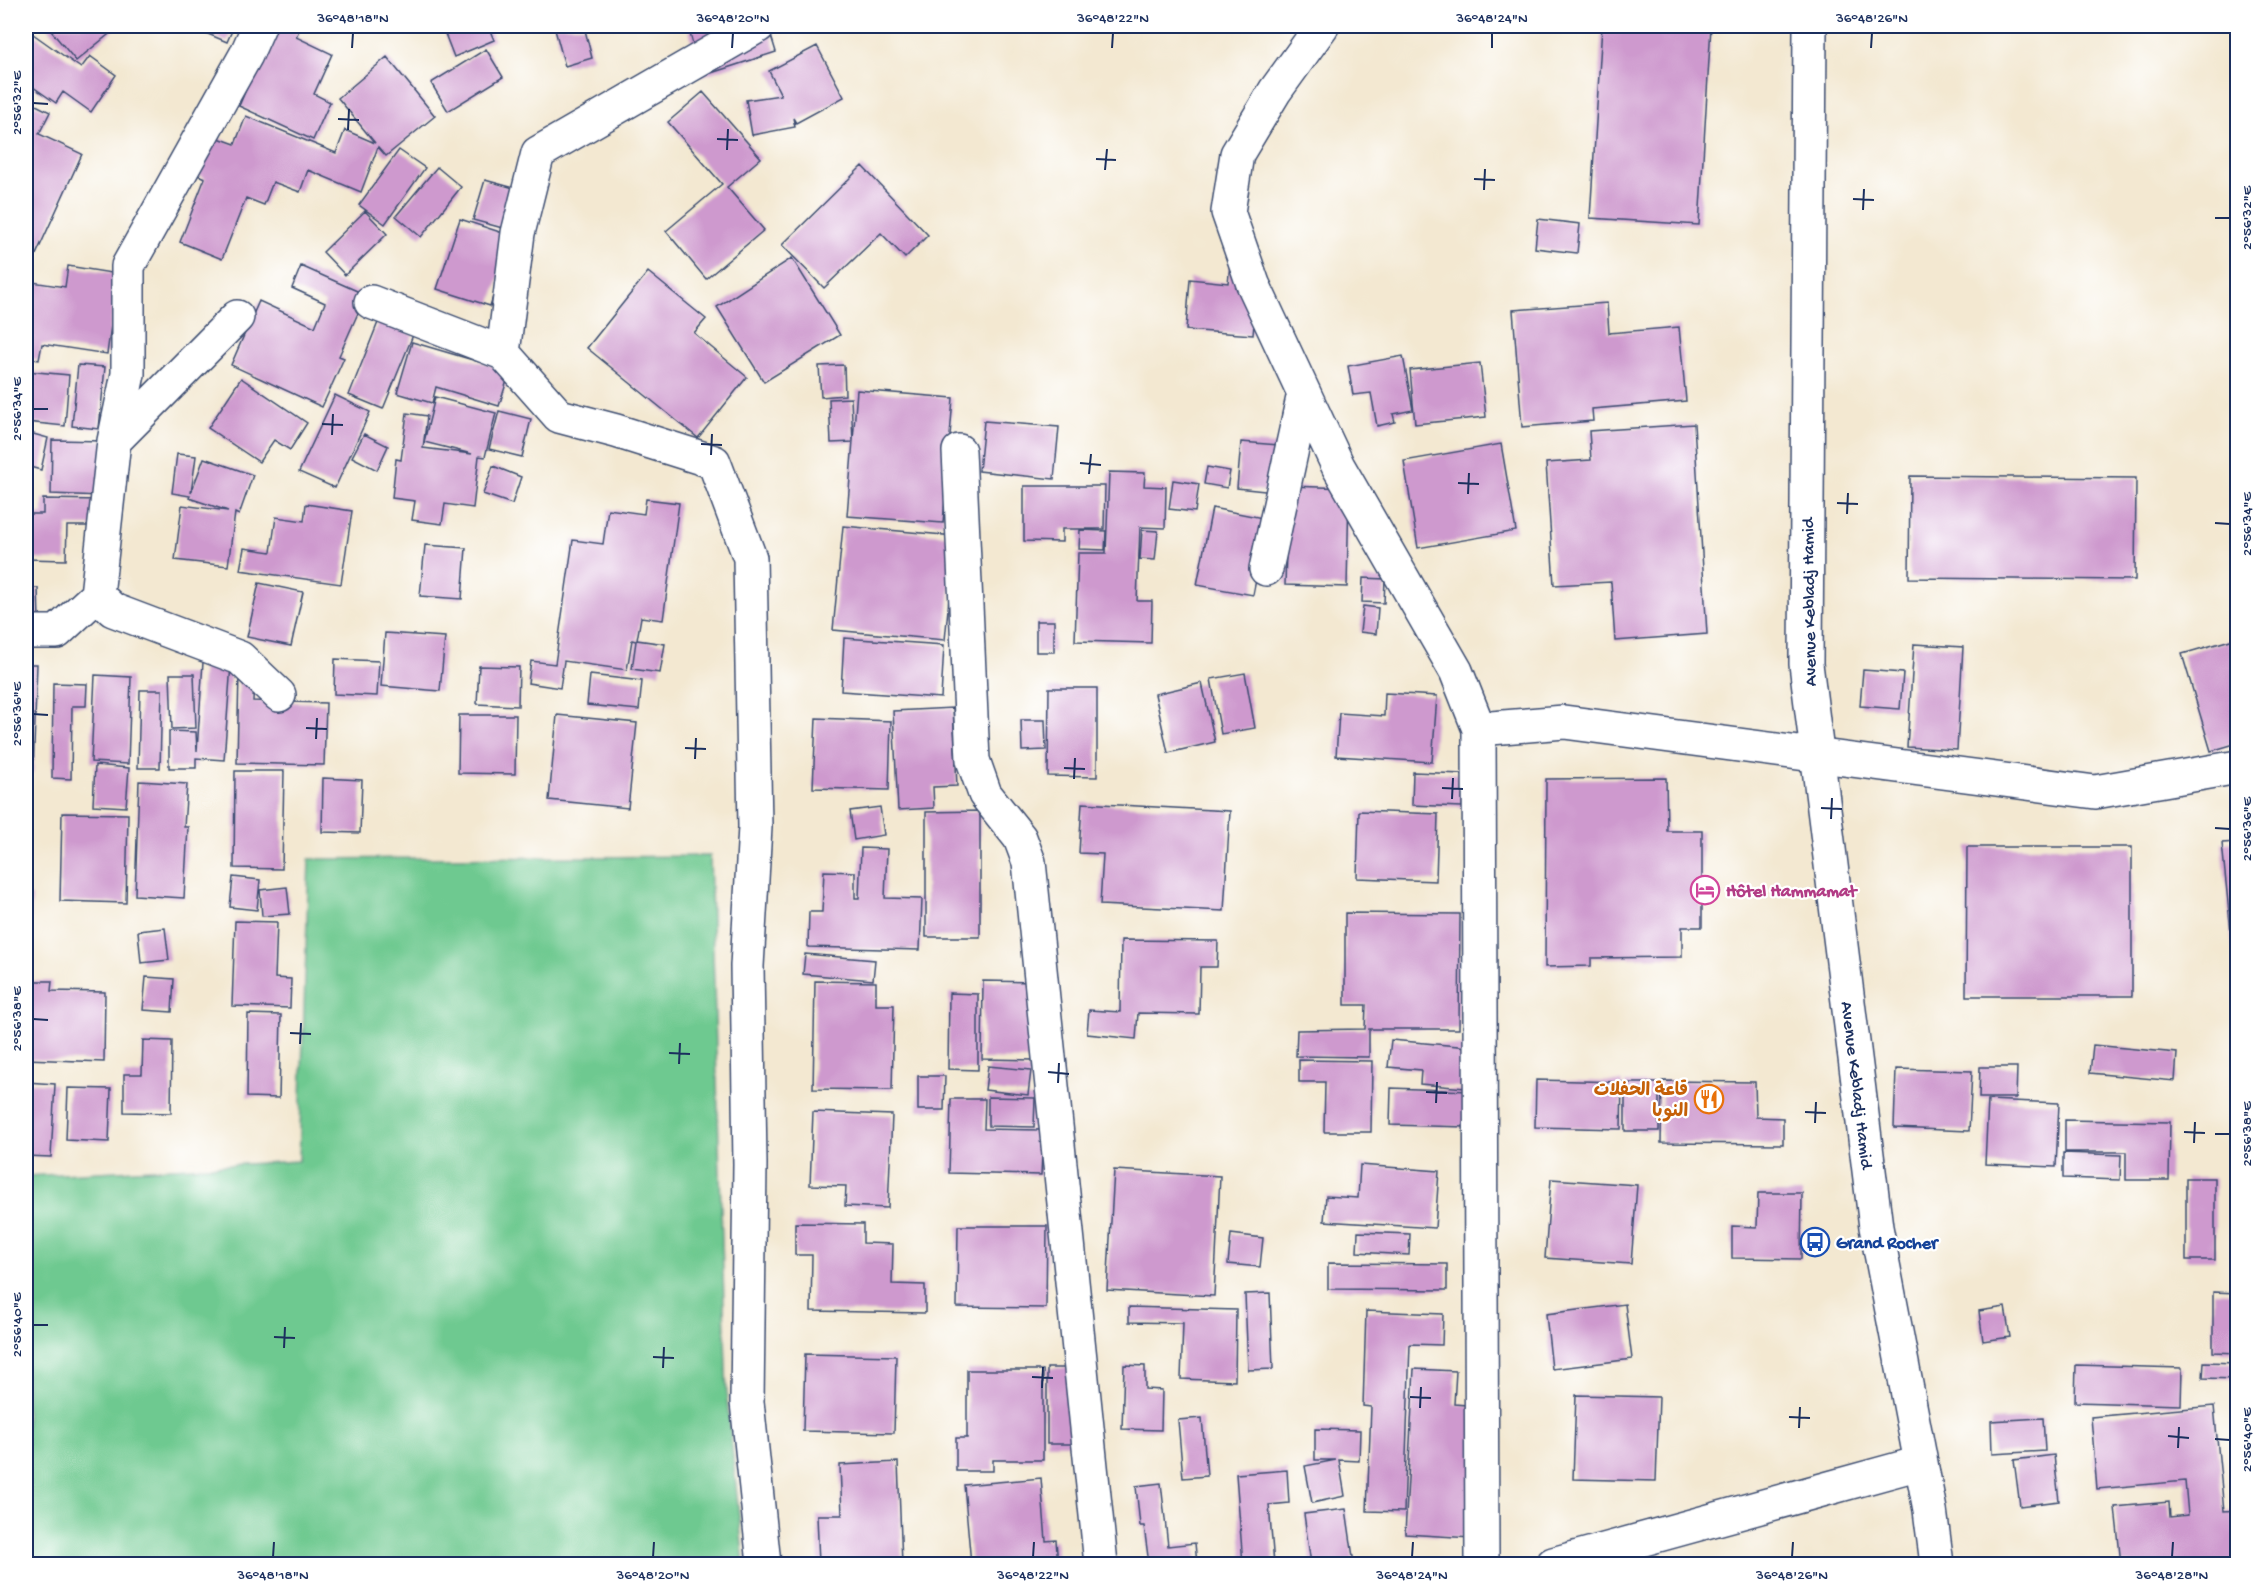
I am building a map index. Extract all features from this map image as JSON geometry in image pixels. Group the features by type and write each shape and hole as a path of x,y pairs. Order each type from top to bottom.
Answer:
{"street":[{"path":"26,632 57,632 97,595 114,441 128,374 128,266 246,55 259,26"},
{"path":"502,352 518,233 538,153 758,26"},
{"path":"1322,26 1275,91 1237,154 1228,212 1253,284 1338,466 1456,671 1479,729 1482,1564"},
{"name":"Avenue Kebladj Hamid","path":"1810,26 1806,664 1876,1227 1937,1564"},
{"path":"370,302 502,352 559,417 616,431 714,462 750,558 755,827 747,966 750,1164 747,1402 764,1564"},
{"path":"114,441 237,317"},
{"path":"1266,570 1304,393"},
{"path":"959,451 973,760 985,794 1020,838 1029,862 1101,1564"},
{"path":"97,595 113,610 240,658 279,695"},
{"path":"1479,729 1564,722 2095,792 2238,767"},
{"path":"1553,1564 1920,1463"}],"green space":[{"path":"710,856 727,1399 744,1564 26,1564 26,1176 299,1161 309,859"}],"building":[{"path":"47,26 119,26 76,61"},
{"path":"189,26 234,26 227,42"},
{"path":"273,26 301,26 296,37 332,54 314,94 330,102 313,140 239,106"},
{"path":"442,26 488,26 494,40 454,57"},
{"path":"554,26 584,26 592,58 565,66"},
{"path":"705,26 768,26 776,52 702,76 689,30"},
{"path":"1602,26 1711,26 1699,225 1590,218"},
{"path":"26,29 81,68 90,56 116,75 91,112 63,92 56,103 26,82"},
{"path":"817,46 844,97 796,123 793,118 795,127 752,135 746,100 781,95 769,71"},
{"path":"486,49 503,77 448,111 431,83"},
{"path":"387,57 435,116 386,156 378,147 361,192 308,170 300,192 273,182 264,205 246,198 222,259 180,242 205,178 195,174 210,135 235,144 246,116 336,153 345,130 375,143 338,98"},
{"path":"703,92 761,158 727,187 764,230 706,279 666,231 722,184 668,122"},
{"path":"26,100 50,112 39,134 82,154 29,270 26,268"},
{"path":"399,150 425,168 385,224 359,205"},
{"path":"862,166 928,235 905,258 881,233 824,288 782,245"},
{"path":"437,167 461,187 421,237 396,216"},
{"path":"485,180 521,190 510,230 473,220"},
{"path":"365,211 387,234 345,275 323,252"},
{"path":"460,219 512,236 490,306 437,289"},
{"path":"1538,219 1580,224 1577,253 1535,248"},
{"path":"792,258 840,335 764,382 717,307"},
{"path":"1230,264 1259,267 1253,335 1186,330 1190,279 1228,283"},
{"path":"68,266 118,274 107,354 42,344 39,360 26,358 26,281 65,287"},
{"path":"301,266 366,295 339,356 344,358 322,407 231,365 259,301 315,327 325,303 292,288"},
{"path":"648,272 706,319 694,333 747,377 698,438 587,348"},
{"path":"1607,303 1609,333 1679,327 1686,401 1592,409 1593,421 1522,427 1513,310"},
{"path":"379,320 413,335 383,409 349,395"},
{"path":"412,342 510,371 499,406 436,387 432,403 397,393"},
{"path":"1403,356 1413,410 1393,414 1395,422 1377,426 1371,393 1353,395 1348,366"},
{"path":"1480,363 1486,417 1415,424 1410,370"},
{"path":"78,365 105,367 99,429 72,426"},
{"path":"844,365 845,395 821,397 819,366"},
{"path":"26,371 69,375 65,426 26,422"},
{"path":"241,378 307,423 290,450 274,440 259,462 208,428"},
{"path":"857,390 953,398 943,523 847,516"},
{"path":"335,395 370,412 335,488 299,472"},
{"path":"435,397 496,413 485,457 479,456 473,508 445,504 442,524 412,520 415,501 392,498 396,459 401,460 407,413 427,416 423,448 472,454 424,442"},
{"path":"851,398 853,442 831,443 829,399"},
{"path":"499,411 531,419 522,457 489,449"},
{"path":"984,421 1059,427 1054,479 979,471"},
{"path":"1694,424 1707,634 1615,641 1611,582 1554,585 1546,463 1591,460 1589,431"},
{"path":"26,432 48,438 41,470 26,466"},
{"path":"364,434 388,446 377,470 352,457"},
{"path":"52,440 104,441 102,496 51,494"},
{"path":"1241,442 1279,445 1274,492 1237,488"},
{"path":"1501,444 1516,531 1418,548 1404,461"},
{"path":"177,454 196,456 191,493 204,458 253,475 239,515 235,513 228,566 175,560 182,505 228,511 189,498 190,496 172,493"},
{"path":"493,466 521,477 512,504 483,494"},
{"path":"1207,467 1230,471 1227,488 1204,484"},
{"path":"1109,472 1145,473 1144,486 1166,487 1165,528 1140,527 1137,601 1152,601 1151,643 1075,641 1078,553 1106,553"},
{"path":"1910,476 2136,478 2135,580 1909,578"},
{"path":"1173,480 1199,484 1195,512 1169,509"},
{"path":"1024,486 1105,486 1104,529 1062,529 1062,542 1024,541"},
{"path":"1288,486 1349,488 1347,587 1285,585"},
{"path":"43,499 100,500 99,526 67,526 66,560 26,559 26,514 43,514"},
{"path":"646,499 679,503 663,620 641,617 637,640 665,644 660,673 632,669 636,641 632,640 627,670 564,661 560,688 528,683 531,661 555,664 573,540 603,544 608,509 644,514"},
{"path":"306,504 352,511 341,584 240,570 244,548 271,552 276,517 304,521"},
{"path":"1212,508 1268,519 1253,595 1197,585"},
{"path":"843,526 955,536 945,640 833,630"},
{"path":"1080,530 1106,531 1105,550 1079,549"},
{"path":"1142,530 1158,531 1155,560 1140,559"},
{"path":"425,545 466,548 462,599 420,596"},
{"path":"1363,578 1385,579 1384,603 1362,602"},
{"path":"259,583 303,592 291,646 247,637"},
{"path":"26,588 38,588 39,620 26,621"},
{"path":"1363,606 1378,608 1376,634 1360,632"},
{"path":"1036,621 1054,621 1054,652 1036,652"},
{"path":"385,633 445,637 440,691 381,686"},
{"path":"844,638 944,645 941,698 841,691"},
{"path":"2234,639 2238,652 2238,743 2211,751 2182,654"},
{"path":"1914,644 1963,647 1957,750 1907,747"},
{"path":"335,659 379,661 377,696 334,694"},
{"path":"203,662 231,664 224,760 196,758 196,768 169,768 169,731 196,732 197,751"},
{"path":"26,664 37,664 33,774 26,774"},
{"path":"479,666 519,667 518,706 477,704"},
{"path":"1863,670 1903,673 1900,709 1860,706"},
{"path":"239,672 254,673 253,701 326,703 324,765 237,763"},
{"path":"1245,673 1255,728 1221,734 1211,679"},
{"path":"170,674 194,674 196,728 172,729"},
{"path":"95,675 131,677 128,764 91,762"},
{"path":"590,675 642,681 639,710 587,705"},
{"path":"53,683 87,684 86,706 72,706 71,779 52,778"},
{"path":"1202,683 1215,742 1168,753 1155,694"},
{"path":"1049,688 1097,688 1097,777 1048,776"},
{"path":"140,690 162,690 160,768 138,768"},
{"path":"1385,693 1437,696 1432,762 1336,756 1339,713 1384,716"},
{"path":"953,708 957,786 933,787 934,808 898,810 893,711"},
{"path":"459,715 516,715 515,774 458,773"},
{"path":"557,715 637,723 628,808 549,800"},
{"path":"816,718 891,721 889,790 813,788"},
{"path":"1021,720 1045,720 1046,750 1022,751"},
{"path":"95,765 129,768 126,807 93,805"},
{"path":"235,771 284,771 282,869 234,868"},
{"path":"1413,772 1463,774 1462,807 1412,805"},
{"path":"323,778 362,780 360,833 322,832"},
{"path":"1666,778 1667,831 1702,831 1702,927 1682,927 1682,957 1591,958 1591,966 1545,967 1546,779"},
{"path":"139,781 187,784 184,827 188,827 184,898 135,895"},
{"path":"1082,803 1230,811 1224,911 1100,905 1103,854 1079,853"},
{"path":"880,807 884,835 854,840 850,811"},
{"path":"980,811 980,937 926,937 926,812"},
{"path":"1359,811 1438,814 1436,881 1357,878"},
{"path":"62,813 128,814 126,903 60,901"},
{"path":"2238,842 2238,982 2236,982 2222,843"},
{"path":"1967,847 2132,847 2132,996 1966,996"},
{"path":"861,848 887,849 885,898 922,899 920,950 808,947 809,912 822,912 824,871 855,872 855,898 859,898"},
{"path":"233,877 260,880 257,910 230,907"},
{"path":"287,887 290,914 262,916 260,890"},
{"path":"26,896 32,896 28,952 26,952"},
{"path":"1345,913 1460,914 1459,1029 1369,1029 1369,1057 1296,1056 1297,1030 1365,1029 1366,1005 1345,1005"},
{"path":"235,921 277,922 275,978 291,979 290,1008 232,1006"},
{"path":"165,928 169,960 141,963 138,931"},
{"path":"1121,940 1218,941 1217,967 1200,967 1199,1014 1138,1013 1136,1039 1087,1034 1089,1010 1120,1012"},
{"path":"805,954 875,960 873,980 803,974"},
{"path":"146,977 174,979 172,1012 143,1010"},
{"path":"26,981 52,981 51,991 105,992 104,1062 26,1059"},
{"path":"815,981 876,982 876,1005 894,1005 892,1090 813,1089"},
{"path":"983,981 1034,982 1033,1060 982,1059"},
{"path":"949,993 978,994 978,1070 948,1069"},
{"path":"248,1014 281,1015 279,1098 247,1097"},
{"path":"143,1040 172,1041 171,1113 124,1112 124,1074 142,1074"},
{"path":"1391,1040 1469,1047 1465,1088 1420,1084 1421,1070 1388,1067"},
{"path":"2093,1045 2177,1053 2175,1081 2090,1073"},
{"path":"1299,1060 1372,1061 1371,1132 1324,1132 1325,1082 1299,1082"},
{"path":"988,1066 1031,1070 1028,1095 985,1090"},
{"path":"1980,1067 2017,1067 2016,1098 1979,1098"},
{"path":"1896,1069 1972,1071 1969,1131 1894,1128"},
{"path":"918,1076 945,1076 944,1110 918,1110"},
{"path":"1536,1080 1622,1082 1621,1129 1535,1127"},
{"name":"قاعة الحفلات النوبا","path":"1662,1081 1755,1082 1756,1117 1783,1118 1783,1144 1661,1143"},
{"path":"26,1082 55,1084 51,1157 26,1156"},
{"path":"1625,1083 1659,1083 1659,1131 1625,1131"},
{"path":"68,1088 111,1089 109,1142 66,1140"},
{"path":"1391,1088 1469,1091 1467,1127 1390,1125"},
{"path":"988,1097 1035,1098 1034,1127 988,1126"},
{"path":"951,1099 985,1099 984,1129 1043,1130 1041,1175 949,1173"},
{"path":"1988,1100 2059,1103 2056,1167 1985,1164"},
{"path":"813,1112 892,1115 888,1208 845,1206 846,1186 810,1185"},
{"path":"2065,1120 2170,1122 2169,1180 2126,1180 2126,1152 2065,1152"},
{"path":"2063,1153 2121,1155 2120,1180 2063,1178"},
{"path":"1360,1165 1439,1171 1435,1228 1324,1221 1326,1196 1358,1198"},
{"path":"1114,1170 1220,1176 1214,1296 1107,1290"},
{"path":"2186,1178 2215,1178 2215,1260 2186,1260"},
{"path":"1551,1179 1637,1185 1631,1264 1545,1258"},
{"path":"1758,1193 1802,1193 1801,1259 1732,1258 1732,1226 1757,1227"},
{"path":"795,1223 863,1224 863,1243 893,1244 892,1284 925,1285 925,1313 811,1311 812,1255 795,1255"},
{"path":"958,1226 1047,1226 1046,1308 957,1307"},
{"path":"1358,1232 1410,1234 1409,1255 1357,1252"},
{"path":"1231,1234 1263,1238 1260,1267 1228,1264"},
{"path":"1328,1263 1447,1264 1447,1290 1328,1289"},
{"path":"2213,1292 2238,1293 2238,1353 2213,1352"},
{"path":"1270,1293 1273,1369 1248,1370 1245,1294"},
{"path":"1625,1304 1632,1359 1552,1369 1546,1314"},
{"path":"1129,1307 1236,1310 1235,1381 1181,1379 1183,1323 1129,1322"},
{"path":"2005,1307 2010,1337 1983,1341 1979,1311"},
{"path":"1366,1311 1443,1314 1442,1345 1410,1344 1404,1512 1367,1511 1371,1407 1363,1406"},
{"path":"805,1354 896,1356 894,1433 803,1431"},
{"path":"2204,1362 2238,1363 2238,1379 2203,1378"},
{"path":"1124,1365 1145,1366 1145,1389 1162,1390 1161,1430 1122,1429"},
{"path":"2076,1365 2182,1368 2181,1405 2075,1402"},
{"path":"1047,1368 1074,1368 1074,1444 1047,1444"},
{"path":"1414,1369 1456,1371 1454,1404 1479,1406 1472,1538 1405,1534"},
{"path":"967,1370 1043,1370 1043,1460 993,1460 993,1471 956,1471 956,1438 967,1438"},
{"path":"1576,1395 1659,1397 1656,1481 1573,1479"},
{"path":"2214,1406 2224,1511 2238,1510 2238,1560 2187,1564 2121,1564 2115,1507 2169,1502 2170,1517 2188,1515 2185,1481 2097,1489 2091,1417"},
{"path":"1202,1418 1207,1476 1183,1478 1178,1420"},
{"path":"2043,1418 2045,1451 1992,1454 1991,1421"},
{"path":"1315,1429 1360,1430 1359,1461 1339,1460 1345,1496 1312,1503 1305,1466 1336,1460 1315,1460"},
{"path":"2054,1455 2059,1501 2020,1506 2014,1460"},
{"path":"898,1462 902,1564 819,1564 817,1515 842,1515 840,1465"},
{"path":"1287,1470 1289,1503 1269,1505 1274,1564 1243,1564 1236,1474"},
{"path":"1041,1478 1046,1541 1056,1540 1058,1564 971,1564 964,1485"},
{"path":"1161,1483 1168,1546 1195,1543 1197,1564 1149,1564 1144,1526 1140,1526 1136,1486"},
{"path":"1346,1509 1354,1564 1311,1564 1304,1514"}],"place":[{"name":"Hôtel Hammamat","path":"1705,890"},
{"name":"قاعة الحفلات النوبا","path":"1709,1099"},
{"name":"Grand Rocher","path":"1815,1242"}]}
